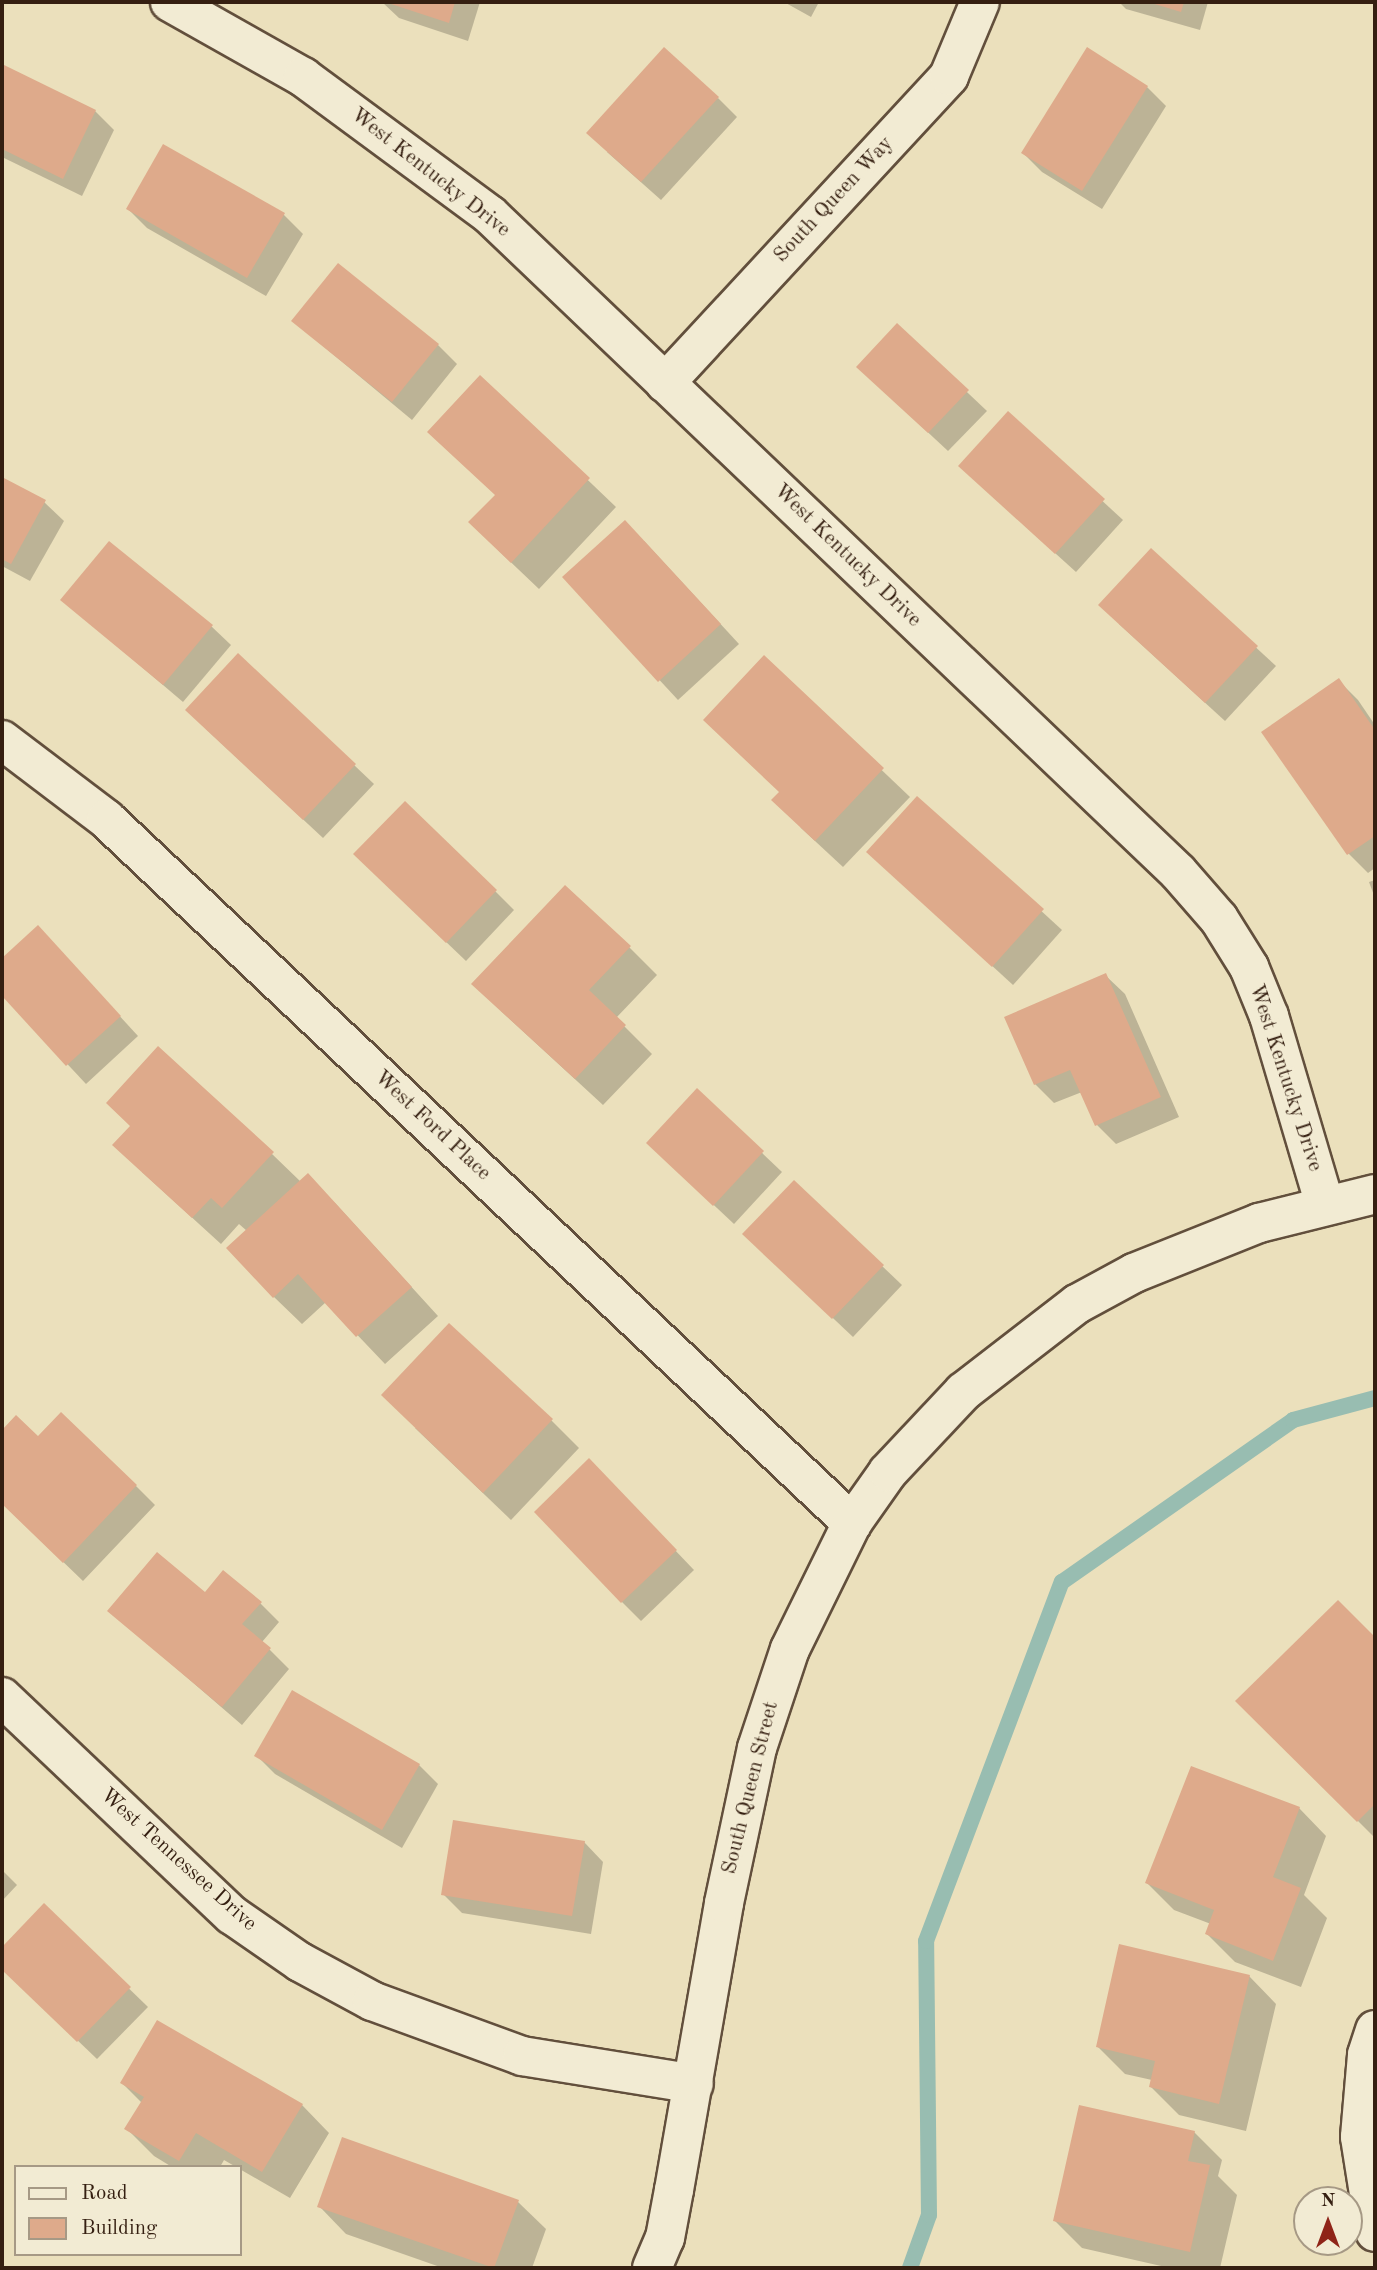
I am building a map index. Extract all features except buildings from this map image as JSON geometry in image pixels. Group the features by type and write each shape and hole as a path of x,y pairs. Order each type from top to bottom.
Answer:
{"street":[{"name":"West Kentucky Drive","path":"170,2 211,12 490,215 1178,872 1219,919 1249,967 1269,1016 1325,1205"},
{"name":"South Queen Way","path":"665,383 948,76 980,2"},
{"name":"West Ford Place","path":"2,740 106,818 852,1523"},
{"path":"1325,1205 1375,1195"},
{"name":"South Queen Street","path":"652,2268 664,2238 694,2084 724,1903 757,1748 799,1629 852,1523 888,1472 963,1392 1077,1304 1134,1273 1200,1245 1259,1223 1325,1205"},
{"name":"West Tennessee Drive","path":"2,1697 233,1915 300,1962 372,2001 522,2056 694,2084"},
{"path":"1375,2030 1367,2055 1360,2137 1375,2232"}],"waterway":[{"path":"910,2268 929,2215 926,1941 1062,1582 1293,1420 1375,1398"}]}
